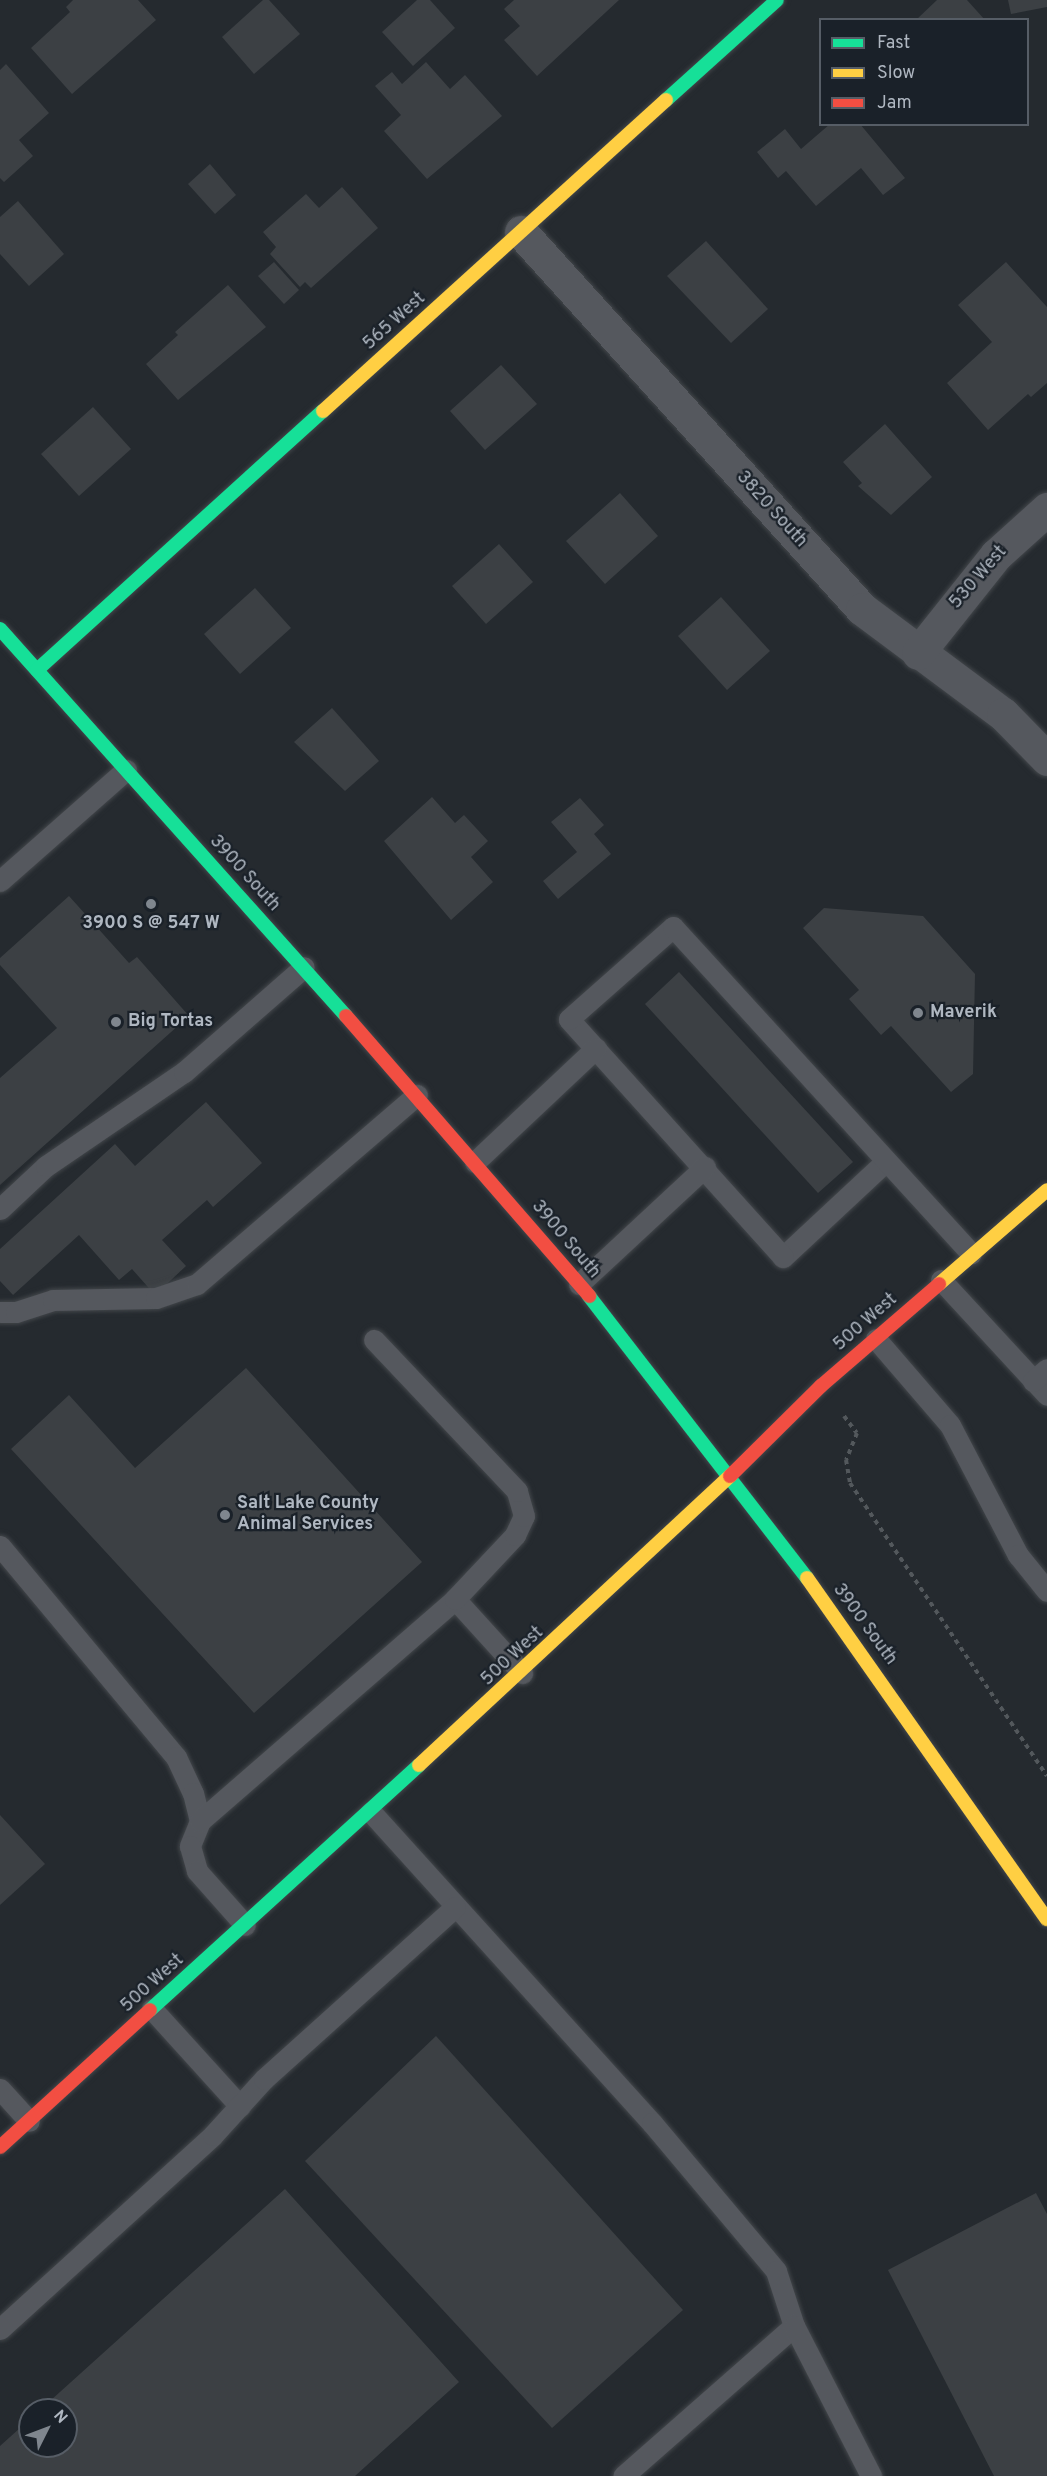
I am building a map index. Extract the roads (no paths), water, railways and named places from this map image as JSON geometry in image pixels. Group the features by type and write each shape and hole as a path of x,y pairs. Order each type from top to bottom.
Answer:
{"main road":[{"name":"565 West","path":"37,670 777,0"},
{"name":"3900 South","path":"0,629 304,967 579,1284 730,1476 909,1718 1047,1918"},
{"name":"500 West","path":"0,2147 522,1673 730,1476 821,1386 971,1253 1047,1190"}],"street":[{"name":"3820 South","path":"521,232 840,586 918,653 1003,714 1047,759"},
{"name":"530 West","path":"918,653 996,555 1047,509"}],"lane":[{"path":"0,881 126,770"},
{"path":"886,1161 783,1257 705,1167 569,1019 673,927 971,1253"},
{"path":"0,1209 46,1166 184,1072 304,967"},
{"path":"475,1162 596,1048"},
{"path":"0,1312 16,1312 53,1300 156,1298 197,1284 417,1095"},
{"path":"579,1284 705,1167"},
{"path":"941,1280 1042,1382"},
{"path":"876,1339 950,1425 1018,1555 1047,1591"},
{"path":"245,1925 197,1871 190,1845 200,1821 455,1599 515,1535 524,1516 517,1491 374,1340"},
{"path":"0,1546 159,1733 194,1793 200,1821"},
{"path":"455,1599 522,1673"},
{"path":"371,1812 717,2198 776,2271 794,2326 871,2476"},
{"path":"0,2329 240,2106 264,2079 455,1906"},
{"path":"152,2009 240,2106"},
{"path":"0,2089 29,2121"},
{"path":"622,2476 794,2326"}],"place":[{"name":"3900 S @ 547 W","path":"151,904"},
{"name":"Maverik","path":"918,1013"},
{"name":"Big Tortas","path":"116,1022"},
{"name":"Salt Lake County Animal Services","path":"225,1515"}]}
